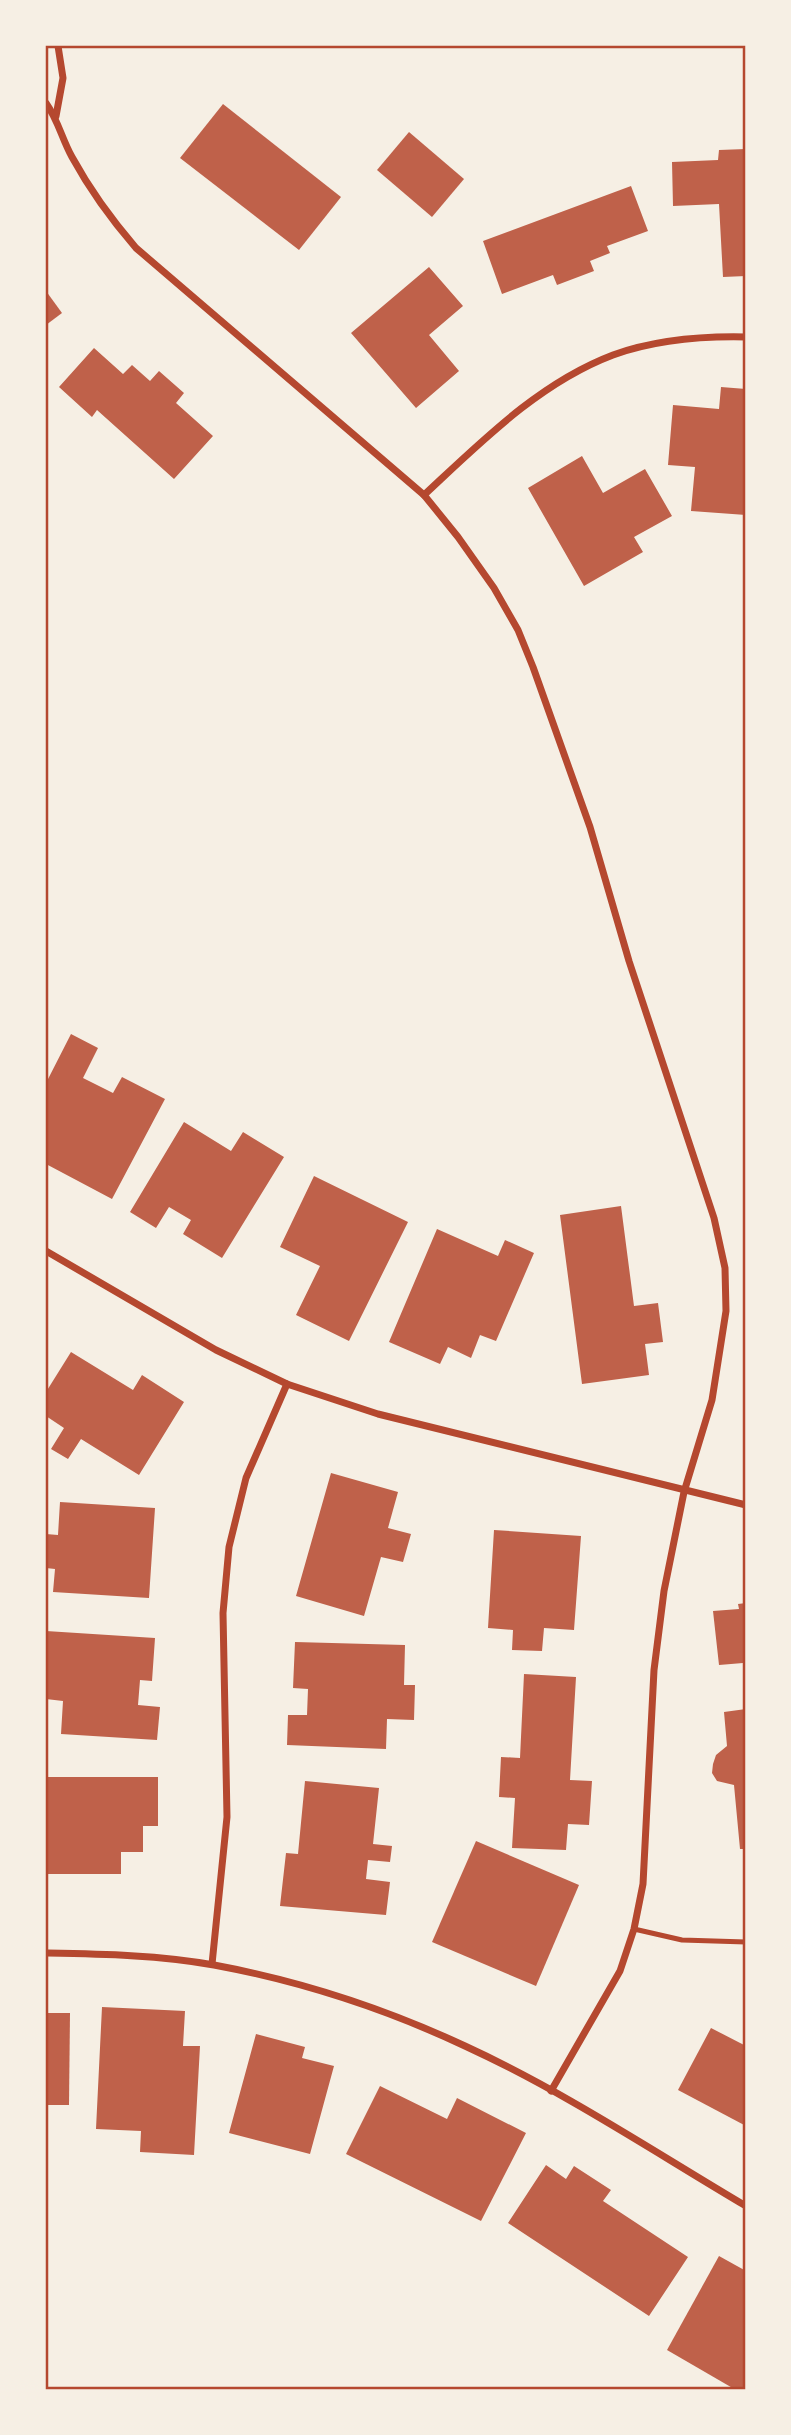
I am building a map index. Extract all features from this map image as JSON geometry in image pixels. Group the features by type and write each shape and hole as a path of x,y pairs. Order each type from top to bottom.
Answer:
{"street":[{"path":"56,116 63,78 58,46"},
{"path":"46,103 56,116 70,154 88,184 111,219 136,248 424,495 494,588 518,630 533,667 590,827 629,961 714,1218 724,1268 726,1311 712,1399 684,1492 664,1591 654,1670 643,1884 634,1929 620,1971 551,2091"},
{"path":"424,495 500,425 561,381 612,355 663,341 718,336 746,337"},
{"path":"46,1251 216,1350 288,1384 379,1414 684,1492 746,1505"},
{"path":"212,1964 227,1817 223,1613 229,1547 246,1478 288,1384"},
{"path":"46,1953 212,1964 272,1978 399,2018 466,2046 551,2091 746,2206"}],"lane":[{"path":"634,1929 682,1940 746,1942"}],"building":[{"path":"223,104 341,197 299,250 180,158"},
{"path":"409,132 464,179 432,217 377,170"},
{"path":"746,149 746,276 723,277 719,204 673,206 672,162 718,160 719,150"},
{"path":"631,186 648,231 607,246 610,253 590,261 594,271 557,285 553,275 502,294 483,241"},
{"path":"429,267 463,306 429,335 459,371 416,408 351,333"},
{"path":"46,291 62,313 46,325"},
{"path":"94,348 123,374 132,365 150,381 159,371 184,393 176,403 213,436 174,479 97,410 92,417 59,387"},
{"path":"721,387 746,389 746,515 691,511 695,467 668,465 673,405 719,409"},
{"path":"582,456 603,493 645,469 672,516 634,537 643,552 584,586 528,488"},
{"path":"71,1034 98,1048 83,1078 113,1093 122,1077 165,1099 112,1199 46,1164 46,1083"},
{"path":"184,1122 231,1151 243,1132 284,1157 222,1258 183,1234 191,1220 169,1207 156,1228 130,1212"},
{"path":"314,1176 408,1222 349,1341 296,1315 320,1266 280,1247"},
{"path":"621,1206 634,1306 658,1303 663,1342 645,1344 649,1375 582,1384 560,1215"},
{"path":"437,1229 498,1256 505,1240 534,1253 496,1341 480,1335 471,1358 448,1347 440,1364 389,1342"},
{"path":"71,1352 133,1390 142,1375 184,1402 139,1475 81,1439 68,1459 51,1449 64,1428 46,1416 46,1392"},
{"path":"331,1473 398,1492 388,1528 411,1534 403,1562 381,1557 364,1616 296,1596"},
{"path":"60,1502 155,1508 149,1598 53,1592 55,1569 46,1568 46,1534 58,1535"},
{"path":"494,1530 581,1536 574,1630 544,1628 542,1651 512,1650 513,1630 488,1628"},
{"path":"746,1603 746,1670 743,1663 719,1665 713,1611 739,1609 738,1604"},
{"path":"46,1631 155,1638 152,1681 140,1680 138,1705 160,1707 157,1740 61,1734 63,1701 46,1699"},
{"path":"295,1642 405,1645 404,1685 415,1685 414,1720 387,1719 386,1749 287,1745 288,1715 307,1715 308,1689 293,1688"},
{"path":"524,1674 576,1677 570,1780 592,1781 589,1825 568,1824 566,1850 512,1848 515,1798 499,1797 501,1757 520,1758"},
{"path":"746,1709 746,1849 740,1849 734,1785 717,1781 712,1773 716,1755 727,1746 724,1712"},
{"path":"46,1777 158,1777 158,1826 143,1826 143,1852 121,1852 121,1874 46,1874"},
{"path":"305,1781 379,1788 373,1844 392,1846 390,1862 368,1860 366,1879 390,1882 386,1915 280,1906 286,1853 298,1854"},
{"path":"476,1841 579,1885 536,1986 432,1942"},
{"path":"102,2007 185,2011 183,2046 200,2046 194,2155 140,2152 141,2131 96,2129"},
{"path":"46,2013 70,2013 69,2105 46,2105"},
{"path":"711,2028 746,2046 746,2126 678,2090"},
{"path":"256,2034 305,2047 302,2058 334,2066 310,2154 229,2133"},
{"path":"380,2086 447,2119 457,2098 526,2133 481,2221 346,2154"},
{"path":"546,2165 566,2179 574,2166 611,2190 603,2201 688,2257 649,2316 508,2223"},
{"path":"719,2256 746,2271 746,2390 736,2390 667,2350"}]}
